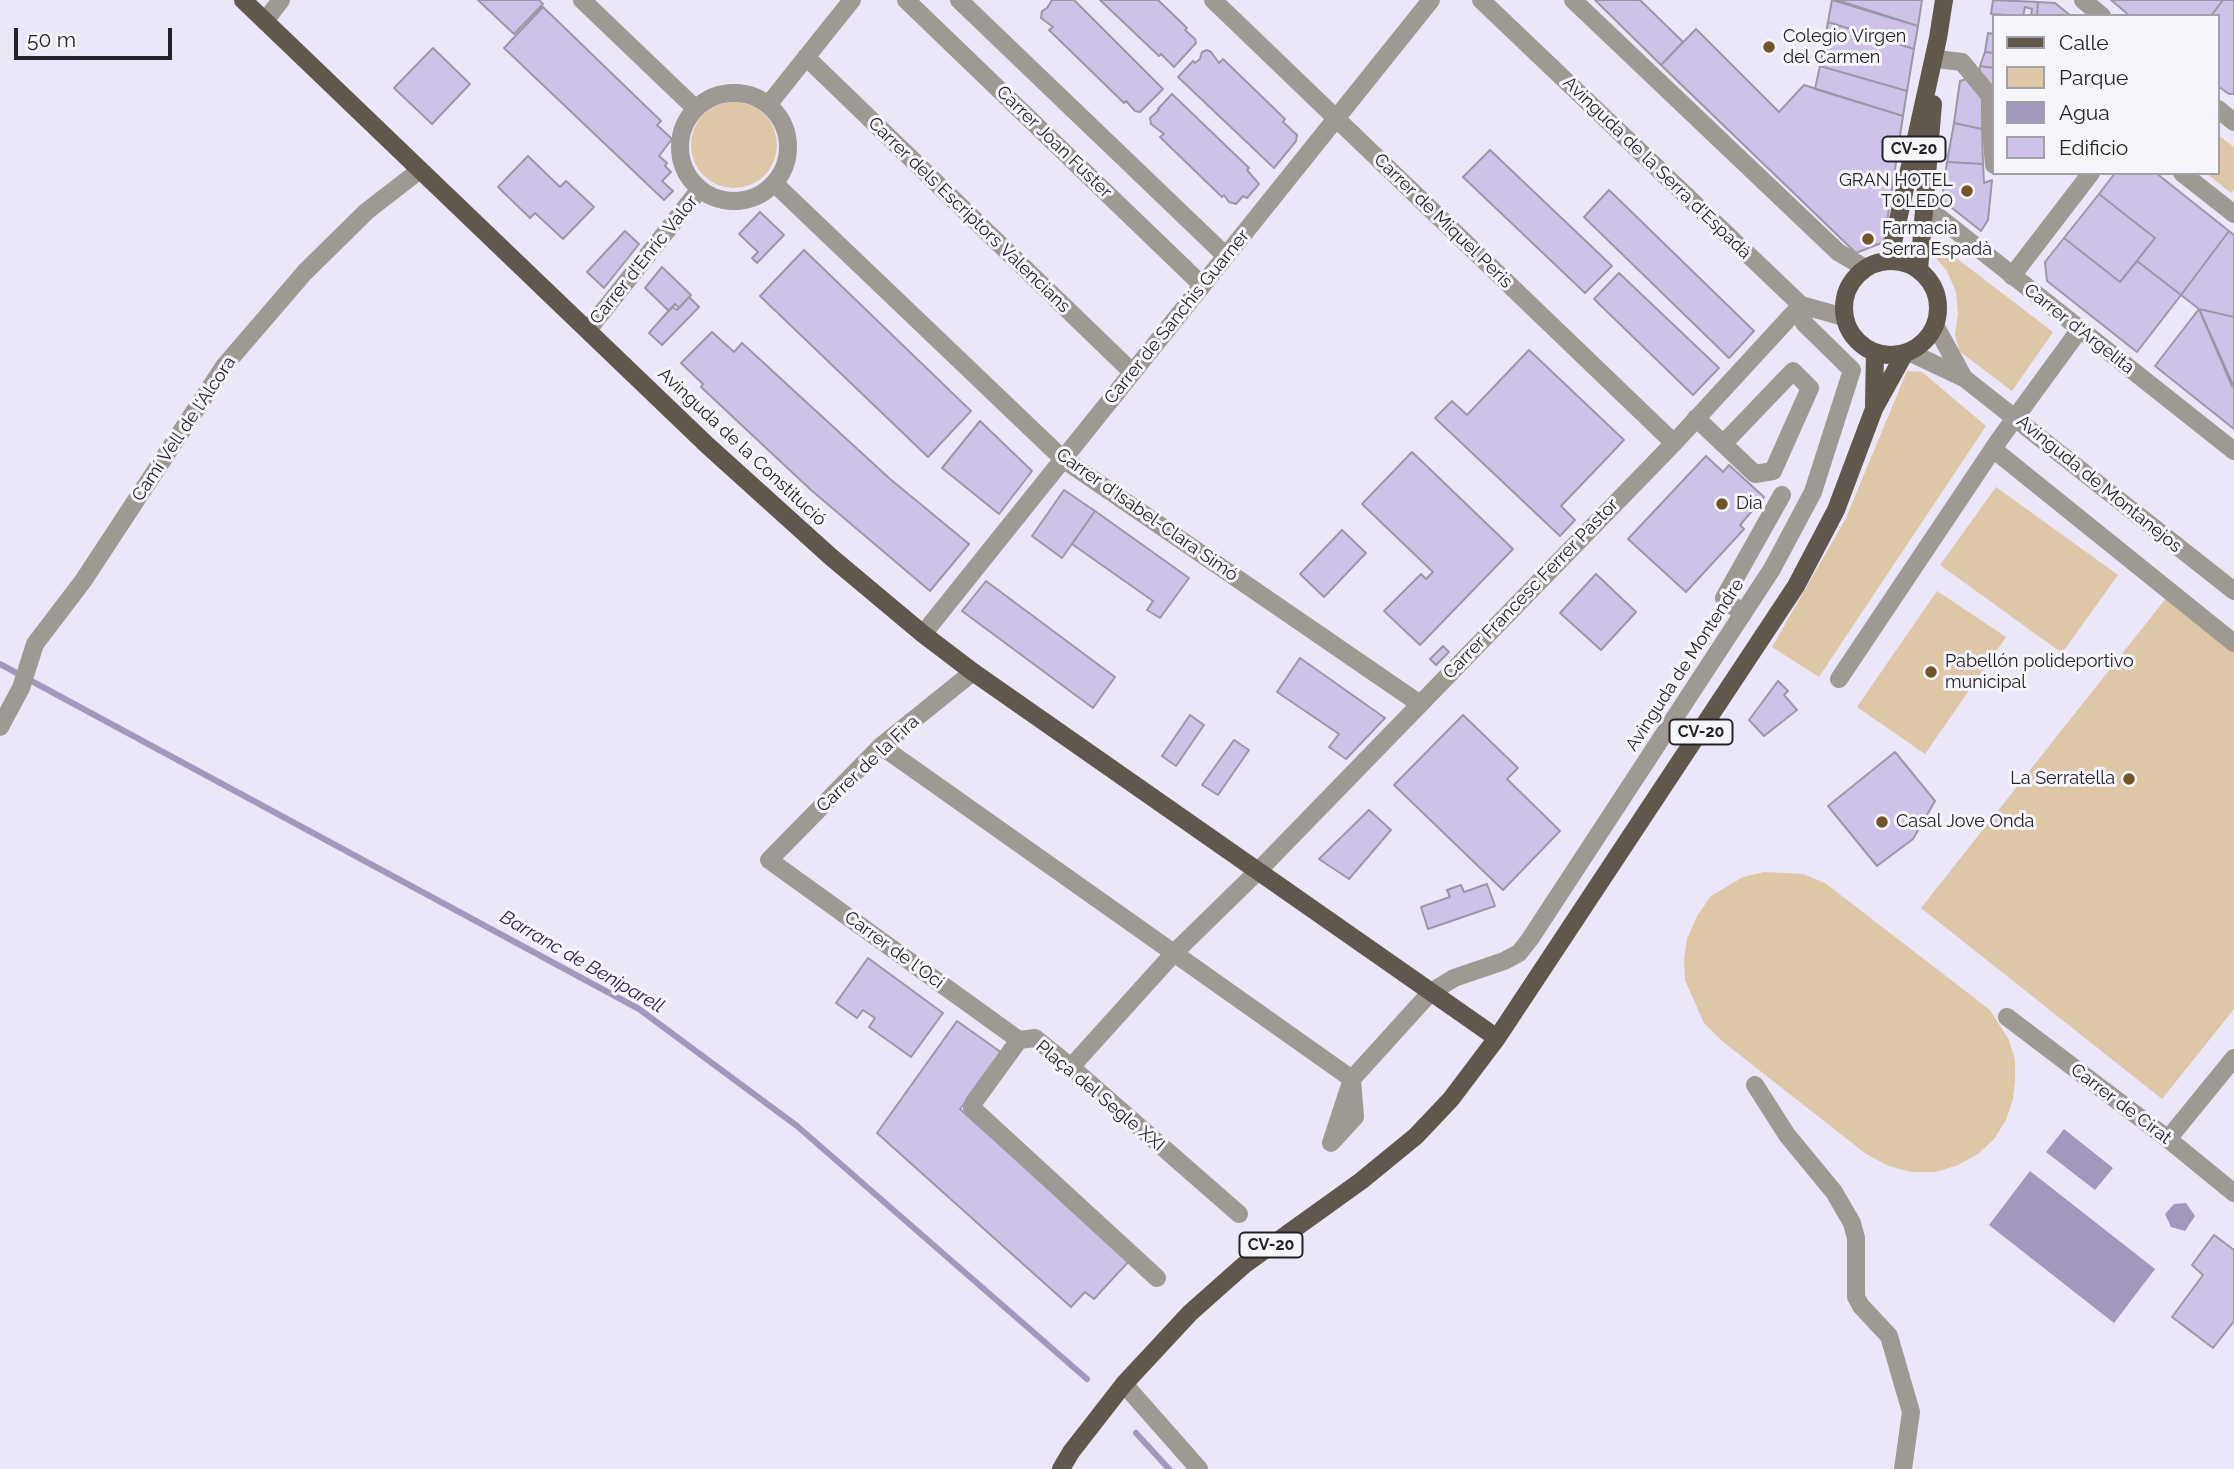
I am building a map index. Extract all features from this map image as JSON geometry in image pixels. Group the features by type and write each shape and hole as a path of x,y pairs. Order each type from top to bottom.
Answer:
{"main road":[{"name":"Avinguda de la Constitució","path":"243,0 707,445 831,558 973,672 1497,1038"},
{"name":"CV-20","path":"1889,261 1944,0"},
{"name":"CV-20","path":"1919,270 1938,38"},
{"path":"1907,352 1890,355 1875,352 1861,345 1850,332 1844,317 1844,303 1854,278 1865,268 1889,261 1905,263 1919,270 1936,295 1938,310 1935,325"},
{"name":"CV-20","path":"1061,1469 1071,1451 1124,1384 1214,1290 1244,1265 1361,1181 1416,1136 1451,1099 1497,1038 1796,586 1836,510 1874,409 1907,352 1920,345 1935,325"},
{"name":"CV-20","path":"1874,409 1875,352"}],"street":[{"path":"265,21 281,0"},
{"path":"582,0 696,109"},
{"path":"768,105 852,0"},
{"name":"Carrer Joan Fuster","path":"906,0 1202,285"},
{"name":"Carrer Joan Fuster","path":"959,0 1226,256"},
{"name":"Carrer de Miquel Peris","path":"1213,0 1674,443"},
{"name":"Carrer de Sanchis Guarner","path":"923,634 1431,0"},
{"name":"Avinguda de la Serra d'Espadà","path":"1481,0 1801,304 1844,317"},
{"path":"1573,0 1838,252 1865,268"},
{"path":"2083,0 2100,14"},
{"name":"Carrer dels Escriptors Valencians","path":"806,57 1132,372"},
{"path":"1937,59 1962,62 1990,96 1993,140"},
{"path":"732,94 755,97 768,105 780,118 787,134 788,152 784,169 774,183 754,197 730,201 700,189 688,176 682,159 681,141 686,124 696,109 709,100 732,94"},
{"path":"2220,111 2234,122"},
{"name":"Camí Vell de l'Alcora","path":"0,727 21,688 35,644 82,581 225,365 305,272 367,211 420,170"},
{"path":"2012,276 2089,175"},
{"path":"2184,175 2234,215"},
{"name":"Carrer d'Isabel-Clara Simó","path":"774,183 1063,459 1420,704"},
{"name":"Carrer d'Enric Valor","path":"588,330 700,189"},
{"name":"Carrer d'Argelita","path":"1925,206 2234,451"},
{"name":"Carrer Francesc Ferrer Pastor","path":"1258,871 1674,443 1801,304"},
{"name":"Avinguda de Montendre","path":"1430,993 1454,978 1519,953 1772,569 1805,509 1853,370 1804,323 1801,304"},
{"name":"Avinguda de Montanejos","path":"1935,325 1964,377"},
{"path":"1839,679 2015,417 2080,329"},
{"name":"Avinguda de Montanejos","path":"1907,352 1964,377 2234,591"},
{"path":"1696,418 1755,474 1773,471 1810,388 1793,371 1724,444"},
{"path":"1993,449 2234,643"},
{"path":"1763,473 1773,490 1805,509"},
{"path":"1743,614 1724,598 1782,495"},
{"name":"Carrer de la Fira","path":"769,860 881,746 973,672"},
{"path":"881,746 1352,1079 1430,993"},
{"name":"Carrer de l'Oci","path":"769,860 1019,1041"},
{"path":"1071,1067 1174,953 1258,871"},
{"name":"Carrer de Cirat","path":"2007,1017 2168,1139 2234,1193"},
{"name":"Plaça del Segle XXI","path":"1157,1278 972,1108 1019,1041 1035,1038 1238,1214"},
{"path":"2168,1139 2234,1058"},
{"path":"1755,1086 1787,1135 1834,1192 1852,1223 1856,1238 1856,1297 1889,1336 1911,1412 1903,1469"},
{"path":"1124,1384 1199,1469"}],"green space":[{"path":"734,102 751,105 770,121 777,145 774,162 758,181 734,188 717,185 698,169 691,145 694,128 710,109"},
{"path":"2220,136 2234,147 2234,190 2231,193 2208,175 2220,175"},
{"path":"1934,241 2053,332 2012,391 1959,351 1955,334 1958,314 1956,292 1947,271 1932,253 1931,244"},
{"path":"1907,371 1922,372 1986,426 1819,677 1772,647 1846,518"},
{"path":"1996,487 2118,575 2062,653 1940,565"},
{"name":"Pabellón polideportivo municipal","path":"1937,591 2006,637 1925,754 1857,707"},
{"name":"La Serratella","path":"2167,597 2234,650 2234,1009 2162,1099 1921,908"},
{"path":"1764,872 1803,874 1825,883 1990,1010 2009,1040 2015,1060 2015,1080 2013,1099 2006,1120 1994,1139 1978,1154 1958,1165 1936,1172 1911,1172 1889,1166 1866,1154 1722,1041 1704,1023 1685,980 1687,939 1697,916 1711,896 1743,877"}],"water":[{"path":"2064,1129 2113,1168 2095,1190 2046,1152"},
{"path":"2030,1171 2155,1269 2114,1323 1989,1225"},
{"path":"2186,1203 2195,1216 2185,1231 2171,1227 2165,1214 2174,1204"}],"building":[{"path":"478,0 539,0 543,4 514,34"},
{"path":"1052,0 1074,0 1163,89 1140,112 1135,111 1126,101 1124,103 1049,30 1053,27 1041,18 1042,11"},
{"path":"1100,0 1158,0 1187,28 1185,30 1196,43 1174,67"},
{"path":"1595,0 1640,0 1683,42 1661,65"},
{"path":"1832,0 1918,26 1914,49 1828,22"},
{"path":"1837,0 1922,0 1918,26"},
{"path":"1993,0 2038,2 2037,14 2031,14 2032,9 2025,7 2023,14 1991,14"},
{"path":"2111,0 2223,0 2212,14 2128,14"},
{"path":"2223,0 2234,0 2234,94 2229,94 2220,87 2220,14 2212,14"},
{"path":"2038,2 2055,3 2069,14 2037,14"},
{"path":"543,7 661,121 657,125 672,139 659,156 667,163 665,166 671,172 662,181 673,191 664,200 504,48"},
{"path":"1828,22 1914,49 1907,91 1820,66"},
{"path":"1696,29 1779,112 1804,85 1903,116 1884,242 1856,253 1661,65"},
{"path":"1988,33 1993,34 1993,53 1985,52"},
{"path":"433,48 470,84 432,124 394,88"},
{"path":"1207,50 1219,63 1223,59 1285,119 1283,122 1297,135 1296,141 1274,168 1178,77"},
{"path":"1985,52 1993,53 1993,68 1980,66"},
{"path":"1820,66 1907,91 1903,116 1815,89"},
{"path":"1980,66 1993,68 1993,85 1989,84 1979,72"},
{"path":"1970,78 1984,100 1982,129 1954,123 1960,81"},
{"path":"1172,94 1249,168 1247,170 1259,184 1247,198 1243,196 1236,204 1229,202 1160,137 1164,134 1151,124 1150,118"},
{"path":"1954,123 1982,129 1983,164 1947,162"},
{"path":"1490,150 1612,266 1585,293 1463,177"},
{"path":"528,156 560,187 566,181 594,207 563,239 535,213 530,218 498,187"},
{"name":"GRAN HOTEL TOLEDO","path":"1947,162 1983,164 1984,183 1992,180 1988,220 1981,231 1942,200"},
{"path":"2113,175 2159,175 2229,231 2181,295 2137,261 2155,238 2099,194"},
{"path":"1609,190 1754,331 1729,358 1584,217"},
{"path":"2099,194 2155,238 2120,282 2064,238"},
{"path":"760,212 784,235 757,263 752,258 758,252 739,234"},
{"path":"625,231 639,244 604,288 587,272"},
{"path":"2229,231 2234,235 2234,317 2199,309 2181,295"},
{"path":"2064,238 2120,282 2137,261 2181,295 2137,352 2047,281 2045,262"},
{"path":"804,250 971,411 928,457 760,296"},
{"path":"662,267 691,295 679,308 675,304 669,311 645,288"},
{"path":"1619,273 1719,368 1693,395 1594,299"},
{"path":"689,297 699,307 662,345 649,333 672,307 677,310"},
{"path":"2199,309 2234,387 2234,429 2155,366"},
{"path":"2199,309 2234,317 2234,387 2232,386"},
{"path":"712,332 734,352 742,343 890,479 969,544 930,591 811,490 701,387 703,384 681,363"},
{"path":"1529,350 1624,440 1561,506 1575,520 1560,536 1435,418 1452,401 1467,415"},
{"path":"980,421 1032,471 999,514 942,468"},
{"path":"1412,452 1513,549 1420,645 1384,611 1421,574 1426,579 1433,572 1362,504"},
{"path":"1706,456 1723,472 1729,465 1764,497 1740,525 1744,529 1686,592 1628,539"},
{"path":"1064,490 1095,511 1062,558 1032,536"},
{"path":"1095,511 1189,578 1160,618 1147,610 1153,601 1072,544"},
{"path":"1342,530 1366,553 1324,597 1300,574"},
{"path":"1596,574 1636,612 1601,650 1560,613"},
{"path":"986,581 1115,677 1093,708 962,611"},
{"path":"1443,646 1449,652 1436,665 1430,659"},
{"path":"1300,658 1385,718 1346,759 1329,747 1339,734 1277,692"},
{"path":"1778,681 1788,691 1784,695 1797,710 1764,736 1749,720"},
{"path":"1190,715 1204,725 1176,766 1162,756"},
{"path":"1463,715 1518,768 1507,779 1560,831 1503,890 1394,785"},
{"path":"1234,740 1249,750 1218,795 1202,785"},
{"name":"Casal Jove Onda","path":"1895,752 1935,801 1913,839 1877,866 1828,806"},
{"path":"1369,810 1391,830 1349,879 1319,859"},
{"path":"1487,884 1495,906 1428,929 1421,907 1450,897 1447,890 1461,885 1464,892"},
{"path":"868,958 943,1013 911,1057 869,1027 875,1018 863,1010 857,1018 836,1003"},
{"path":"957,1021 1002,1053 960,1109 1129,1261 1094,1299 1085,1292 1071,1307 877,1133"},
{"path":"2214,1235 2234,1250 2234,1321 2213,1348 2172,1317 2203,1275 2192,1265"}],"waterway":[{"name":"Barranc de Beniparell","path":"0,664 639,1009 797,1126 1087,1379"},
{"name":"Barranc de Beniparell","path":"1136,1433 1169,1469"}],"place":[{"name":"Colegio Virgen del Carmen","path":"1769,47"},
{"name":"GRAN HOTEL TOLEDO","path":"1967,191"},
{"name":"Farmacia Serra Espadà","path":"1868,239"},
{"name":"Dia","path":"1722,504"},
{"name":"Pabellón polideportivo municipal","path":"1931,672"},
{"name":"La Serratella","path":"2129,779"},
{"name":"Casal Jove Onda","path":"1882,822"}]}
